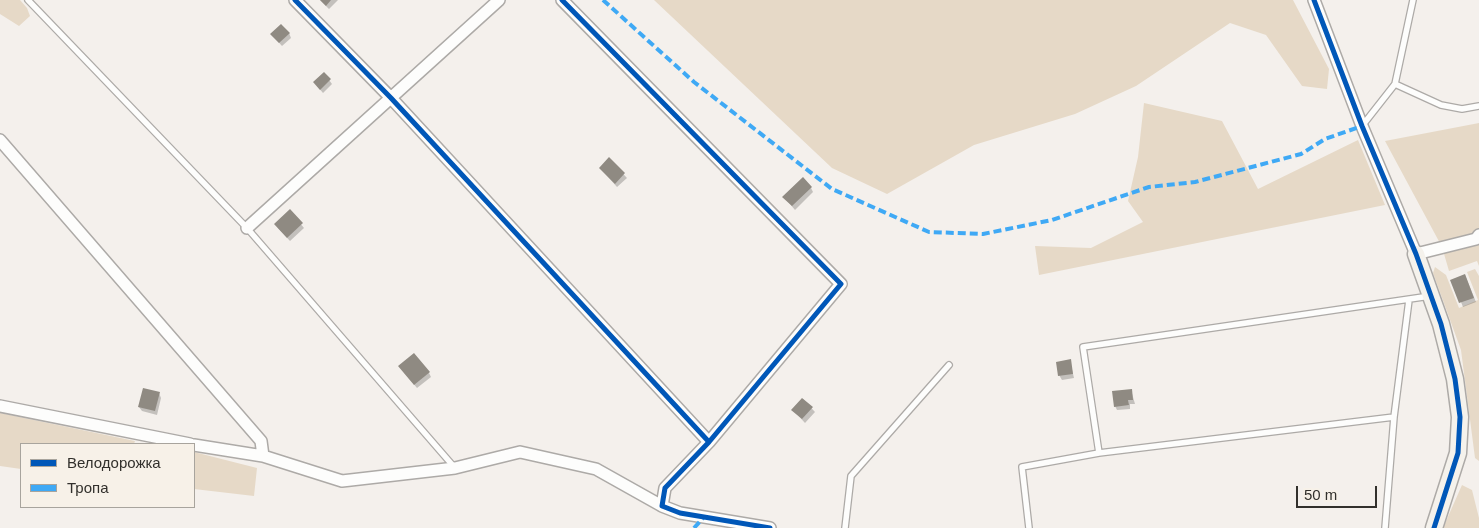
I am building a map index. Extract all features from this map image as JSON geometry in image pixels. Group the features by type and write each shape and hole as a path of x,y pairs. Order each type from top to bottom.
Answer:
{"street":[{"path":"295,0 391,98 708,442"},
{"path":"247,228 499,0"},
{"path":"562,0 841,284 708,442 665,488 662,506"},
{"path":"1314,0 1362,126 1416,254 1431,296 1455,379 1460,417 1458,453 1434,528"},
{"path":"0,140 261,441 263,456"},
{"path":"1416,254 1478,240"},
{"path":"2,405 185,443"},
{"path":"195,445 263,456 342,481 455,468 520,452 596,469 662,506 680,513 770,528"}],"lane":[{"path":"28,0 247,228 455,468"},
{"path":"1362,126 1395,84 1413,0"},
{"path":"1395,84 1441,105 1462,109 1479,106"},
{"path":"1100,453 1083,347 1431,296"},
{"path":"1385,528 1394,417 1409,300"},
{"path":"845,528 851,476 949,365"},
{"path":"1029,528 1022,467 1100,453 1394,417"}],"shaded area":[{"path":"0,0 20,0 27,8 30,16 19,26 0,14"},
{"path":"654,0 1293,0 1329,69 1327,89 1302,86 1266,35 1230,23 1136,86 1075,114 974,145 887,194 832,168"},
{"path":"1144,103 1222,121 1258,189 1358,140 1385,205 1039,275 1035,246 1091,248 1143,222 1128,201 1138,157"},
{"path":"1479,123 1479,266 1477,261 1449,271 1442,247 1385,141"},
{"path":"1435,267 1446,275 1459,308 1478,300 1467,272 1475,269 1479,276 1479,461 1475,458 1461,350 1433,273"},
{"path":"0,413 135,441 134,443 20,443 20,469 0,466"},
{"path":"195,452 257,468 254,496 195,489"},
{"path":"1462,485 1472,490 1479,518 1479,528 1443,528"}],"building":[{"path":"320,0 331,0 326,6"},
{"path":"281,24 290,33 279,43 270,34"},
{"path":"324,72 331,79 320,90 313,82"},
{"path":"609,157 625,173 615,184 599,168"},
{"path":"803,177 812,187 792,206 782,197"},
{"path":"290,209 303,223 287,238 274,224"},
{"path":"1465,274 1474,298 1459,303 1450,280"},
{"path":"414,353 430,372 414,385 398,366"},
{"path":"1071,359 1073,374 1058,376 1056,362"},
{"path":"143,388 160,392 155,411 138,407"},
{"path":"1132,389 1133,400 1128,400 1129,405 1114,407 1112,391"},
{"path":"802,398 813,407 802,419 791,410"}],"marked path":[{"path":"603,0 694,82 832,189 929,232 983,234 1052,220 1149,187 1195,182 1301,154 1325,139 1362,126"},
{"path":"694,528 704,517"}],"cycle path":[{"path":"295,0 391,98 709,442 665,488 662,506 680,513 770,528"},
{"path":"562,0 841,284 709,442"},
{"path":"1314,0 1362,126 1416,254 1441,324 1455,379 1460,417 1458,453 1434,528"}]}
